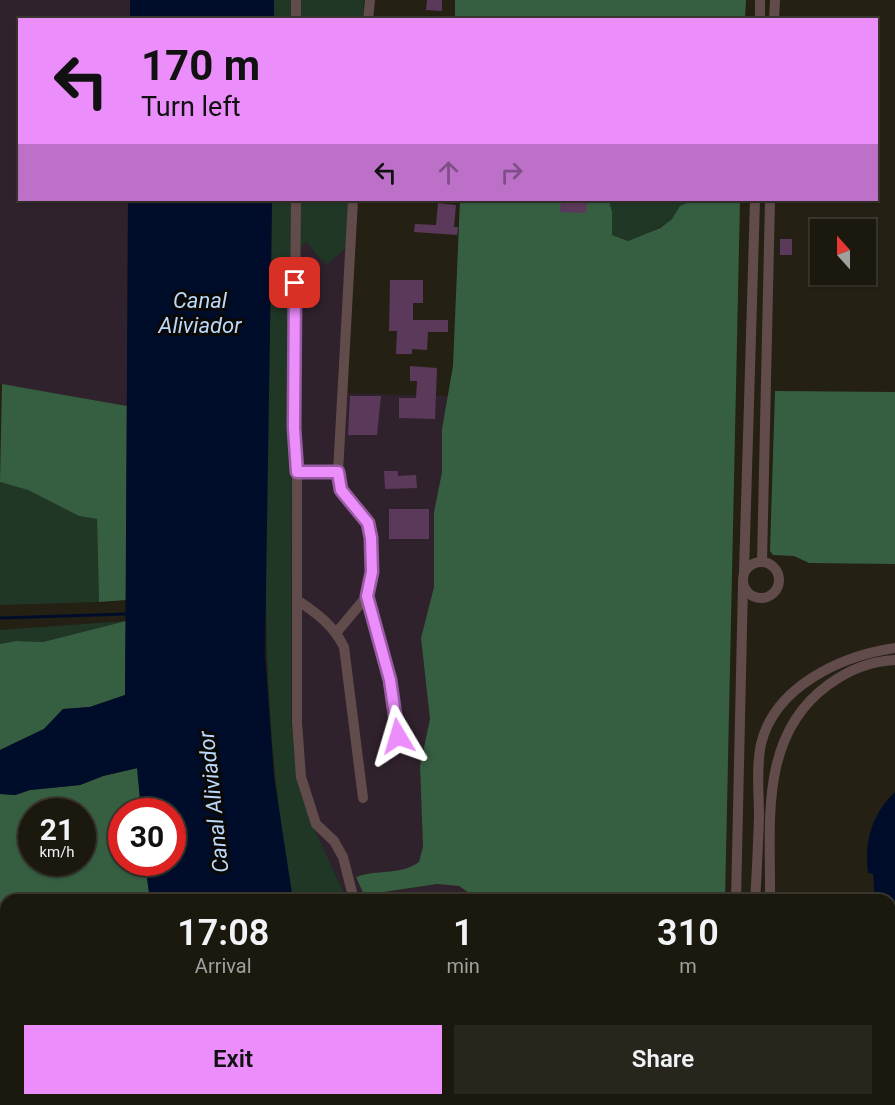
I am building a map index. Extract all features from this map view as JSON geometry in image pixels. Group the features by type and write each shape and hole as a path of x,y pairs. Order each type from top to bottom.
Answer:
{"street":[{"path":"296,0 296,18"},
{"path":"369,18 370,0"},
{"path":"760,0 760,18"},
{"path":"774,18 775,0"},
{"path":"296,201 294,428 297,472 297,722 301,777 316,824 334,841 342,857 352,894"},
{"path":"336,633 367,596 372,572 368,523 341,490 338,472 353,201"},
{"path":"736,894 755,201"},
{"path":"762,562 770,201"},
{"path":"753,264 769,265"},
{"path":"297,472 338,472"},
{"path":"743,584 745,590 755,598 767,597 777,590 778,573 770,564 762,562 753,564 744,572"},
{"path":"367,596 373,609 392,690 398,736 390,748"},
{"path":"297,600 323,617 344,647 363,798"},
{"path":"755,894 759,763 761,745 769,723 782,703 796,691 841,662 895,648"},
{"path":"770,894 771,780 785,735 815,694 839,677 861,667 895,660"},
{"path":"796,691 807,704"},
{"path":"769,723 785,735"}],"shaded area":[{"path":"0,0 130,0 130,18 18,18 18,201 128,201 127,406 0,384"},
{"path":"307,242 319,258 346,248 337,393 448,396 442,429 442,472 434,512 434,587 421,638 430,719 420,766 423,847 419,862 408,870 356,877 364,894 344,894 313,826 297,779 291,719 292,252"},
{"path":"437,884 459,886 470,894 371,894"}],"green space":[{"path":"274,0 364,0 363,18 273,18"},
{"path":"455,0 746,0 745,18 455,18"},
{"path":"272,201 349,201 346,248 327,264 319,258 307,242 292,252 291,719 297,779 313,826 344,894 292,894 279,814 271,727 267,639 267,463"},
{"path":"460,201 609,201 612,212 612,235 628,241 660,228 672,219 680,206 692,201 740,201 725,894 470,894 459,886 437,884 364,894 356,877 396,871 411,866 419,862 423,847 420,766 430,719 421,638 434,587 434,512 442,472 442,429 453,366"},
{"path":"609,201 692,201 684,205 673,218 664,224 628,241 612,235 612,212"},
{"path":"2,384 127,406 126,600 99,602 97,519 79,516 28,490 0,482"},
{"path":"775,391 895,392 895,564 809,563 794,556 773,555 770,551"},
{"path":"0,482 28,490 79,516 97,519 99,602 0,605"},
{"path":"126,621 43,642 16,641 0,644 0,630"},
{"path":"126,621 125,695 90,707 63,709 44,729 0,750 0,644 16,641 43,642"},
{"path":"138,768 140,798 108,798 108,876 147,876 149,894 0,894 0,794 15,795 30,790 80,785 103,776"}],"water":[{"path":"130,0 274,0 274,18 130,18"},
{"name":"Canal Aliviador","path":"128,201 272,201 265,654 274,776 292,894 149,894 147,876 186,876 186,798 140,798 137,768 103,776 80,785 30,790 15,795 0,794 0,750 44,729 63,709 90,707 125,695"},
{"path":"895,792 895,894 875,894 873,874 868,873 867,850 875,819"}],"building":[{"path":"427,0 442,0 442,11 426,10"},
{"path":"561,201 587,201 586,213 560,212"},
{"path":"438,203 456,205 454,227 458,227 457,235 414,232 415,224 436,225"},
{"path":"780,239 792,239 792,255 780,255"},
{"path":"390,280 423,280 423,303 413,303 413,320 448,320 448,332 428,332 427,350 412,349 412,354 396,354 397,331 389,331"},
{"path":"410,366 437,368 435,419 399,418 399,398 416,398 417,381 410,381"},
{"path":"350,396 381,396 377,435 348,435"},
{"path":"384,471 398,471 398,476 416,475 417,488 385,489"},
{"path":"389,509 429,509 429,539 389,539"}],"waterway":[{"path":"0,618 126,614"}],"route":[{"path":"295,283 294,428 297,472 338,472 341,490 368,523 372,572 367,596 373,609 390,680 398,736"}]}
